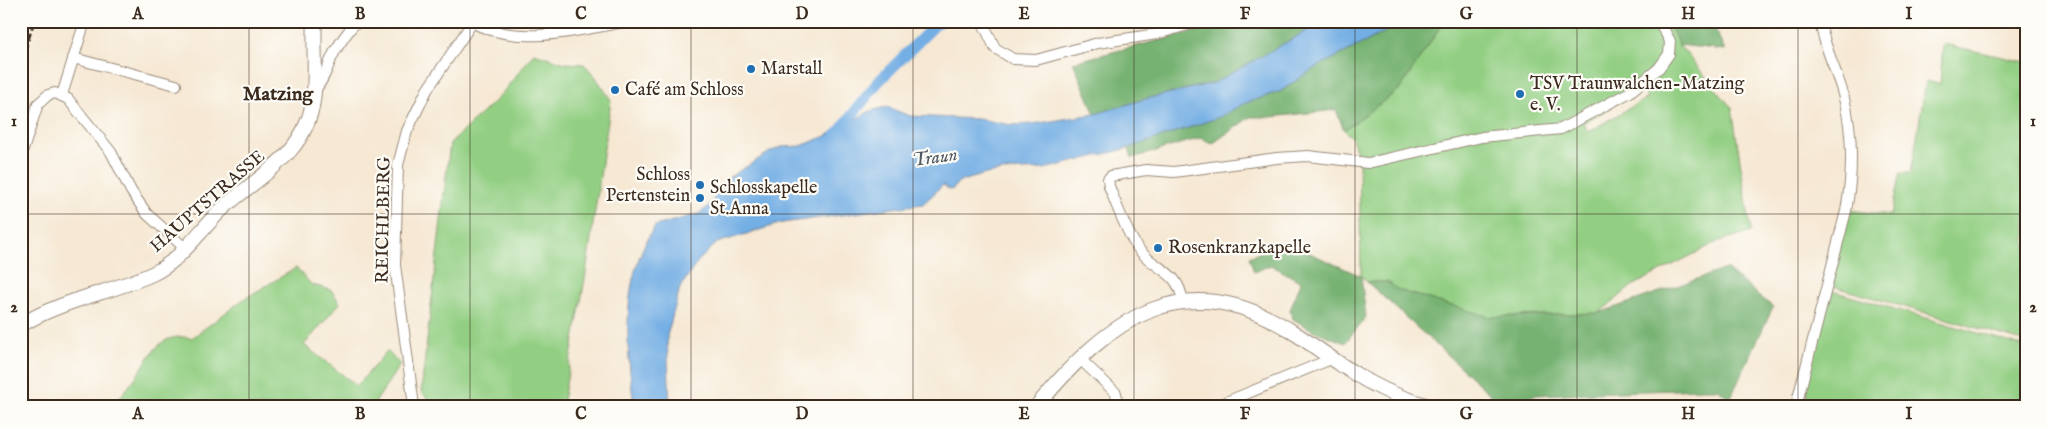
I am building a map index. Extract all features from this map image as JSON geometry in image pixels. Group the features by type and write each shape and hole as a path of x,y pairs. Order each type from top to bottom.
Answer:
{"main road":[{"name":"HAUPTSTRASSE","path":"21,325 45,313 154,272 186,248 219,212 289,154 308,121 314,91 315,21"},
{"path":"1036,406 1080,359 1114,329 1130,319 1157,307 1183,302 1223,302 1255,312 1284,326 1361,379 1388,393 1429,406"}],"street":[{"path":"62,95 85,21"},
{"path":"314,91 323,81 333,55 346,33 357,21"},
{"path":"471,22 493,31 514,35 538,34 629,21"},
{"path":"982,21 995,48 1013,59 1036,60 1098,43 1157,34 1201,21"},
{"path":"1183,302 1178,282 1145,257 1136,245 1109,186 1108,179 1111,176 1146,170 1174,172 1277,158 1308,156 1368,163 1482,137 1562,129 1630,92 1659,68 1666,60 1670,47 1668,36 1659,21"},
{"path":"1796,406 1846,212 1852,164 1848,121 1843,94 1822,35 1820,21"},
{"name":"REICHLBERG","path":"414,406 395,265 398,165 406,130 423,98 471,22"},
{"path":"73,58 176,85"},
{"path":"21,156 38,104 48,95 62,95 68,99 111,152 131,191 147,214 186,248"},
{"path":"1080,359 1116,393 1118,406"},
{"path":"1226,402 1331,359"}],"green space":[{"path":"1210,21 1324,21 1214,83 1145,99 1095,114 1073,62 1188,33"},
{"path":"1406,21 1444,21 1400,89 1344,130 1336,110 1271,117 1250,117 1212,144 1201,138 1132,158 1129,148 1220,117 1243,104 1281,91 1313,69"},
{"path":"1444,21 1667,21 1679,45 1732,108 1751,232 1719,241 1632,286 1599,313 1490,317 1398,290 1388,282 1367,282 1361,276 1359,158 1352,138 1344,130 1400,89","holes":["1642,89 1647,98 1588,132 1583,123"]},
{"path":"1667,21 1711,21 1725,50 1679,45"},
{"path":"1943,44 2026,62 2026,342 1826,284 1848,210 1891,215 1900,173 1911,173 1926,81 1940,84"},
{"path":"534,53 565,63 584,64 595,76 611,100 586,273 562,406 436,406 421,392 450,143 500,96"},
{"path":"1285,242 1361,276 1366,317 1345,343 1312,330 1293,319 1290,310 1301,282 1271,265 1254,272 1249,257"},
{"path":"296,268 312,285 331,290 340,303 304,345 357,386 387,351 400,364 373,406 114,406 153,351 165,341 181,337 192,338 244,299"},
{"path":"1726,269 1773,307 1730,399 1718,389 1702,389 1535,395 1502,405 1367,282 1388,282 1398,290 1490,317 1599,313"},
{"path":"1829,290 2026,347 2026,406 1808,406 1806,390 1802,386"}],"water":[{"name":"Traun","path":"1324,21 1406,21 1313,69 1281,91 1243,104 1220,117 1129,148 1044,169 1002,171 986,174 958,182 950,190 943,185 923,204 782,223 717,243 698,261 680,288 667,336 670,406 634,406 629,360 628,313 636,268 644,246 655,226 698,214 708,207 728,178 770,152 781,147 801,146 826,136 870,111 887,107 910,116 978,119 1012,125 1033,124 1095,114 1145,99 1214,83"}],"waterway":[{"path":"835,137 878,82 939,21"}],"railway":[{"path":"21,63 34,21"}],"place":[{"name":"Marstall","path":"751,69"},
{"name":"Café am Schloss","path":"615,90"},
{"name":"TSV Traunwalchen-Matzing e. V.","path":"1520,94"},
{"name":"Schloss Pertenstein","path":"700,185"},
{"name":"Schlosskapelle St.Anna","path":"700,198"},
{"name":"Rosenkranzkapelle","path":"1158,248"}],"district":[{"name":"Matzing","path":"278,94"}]}
